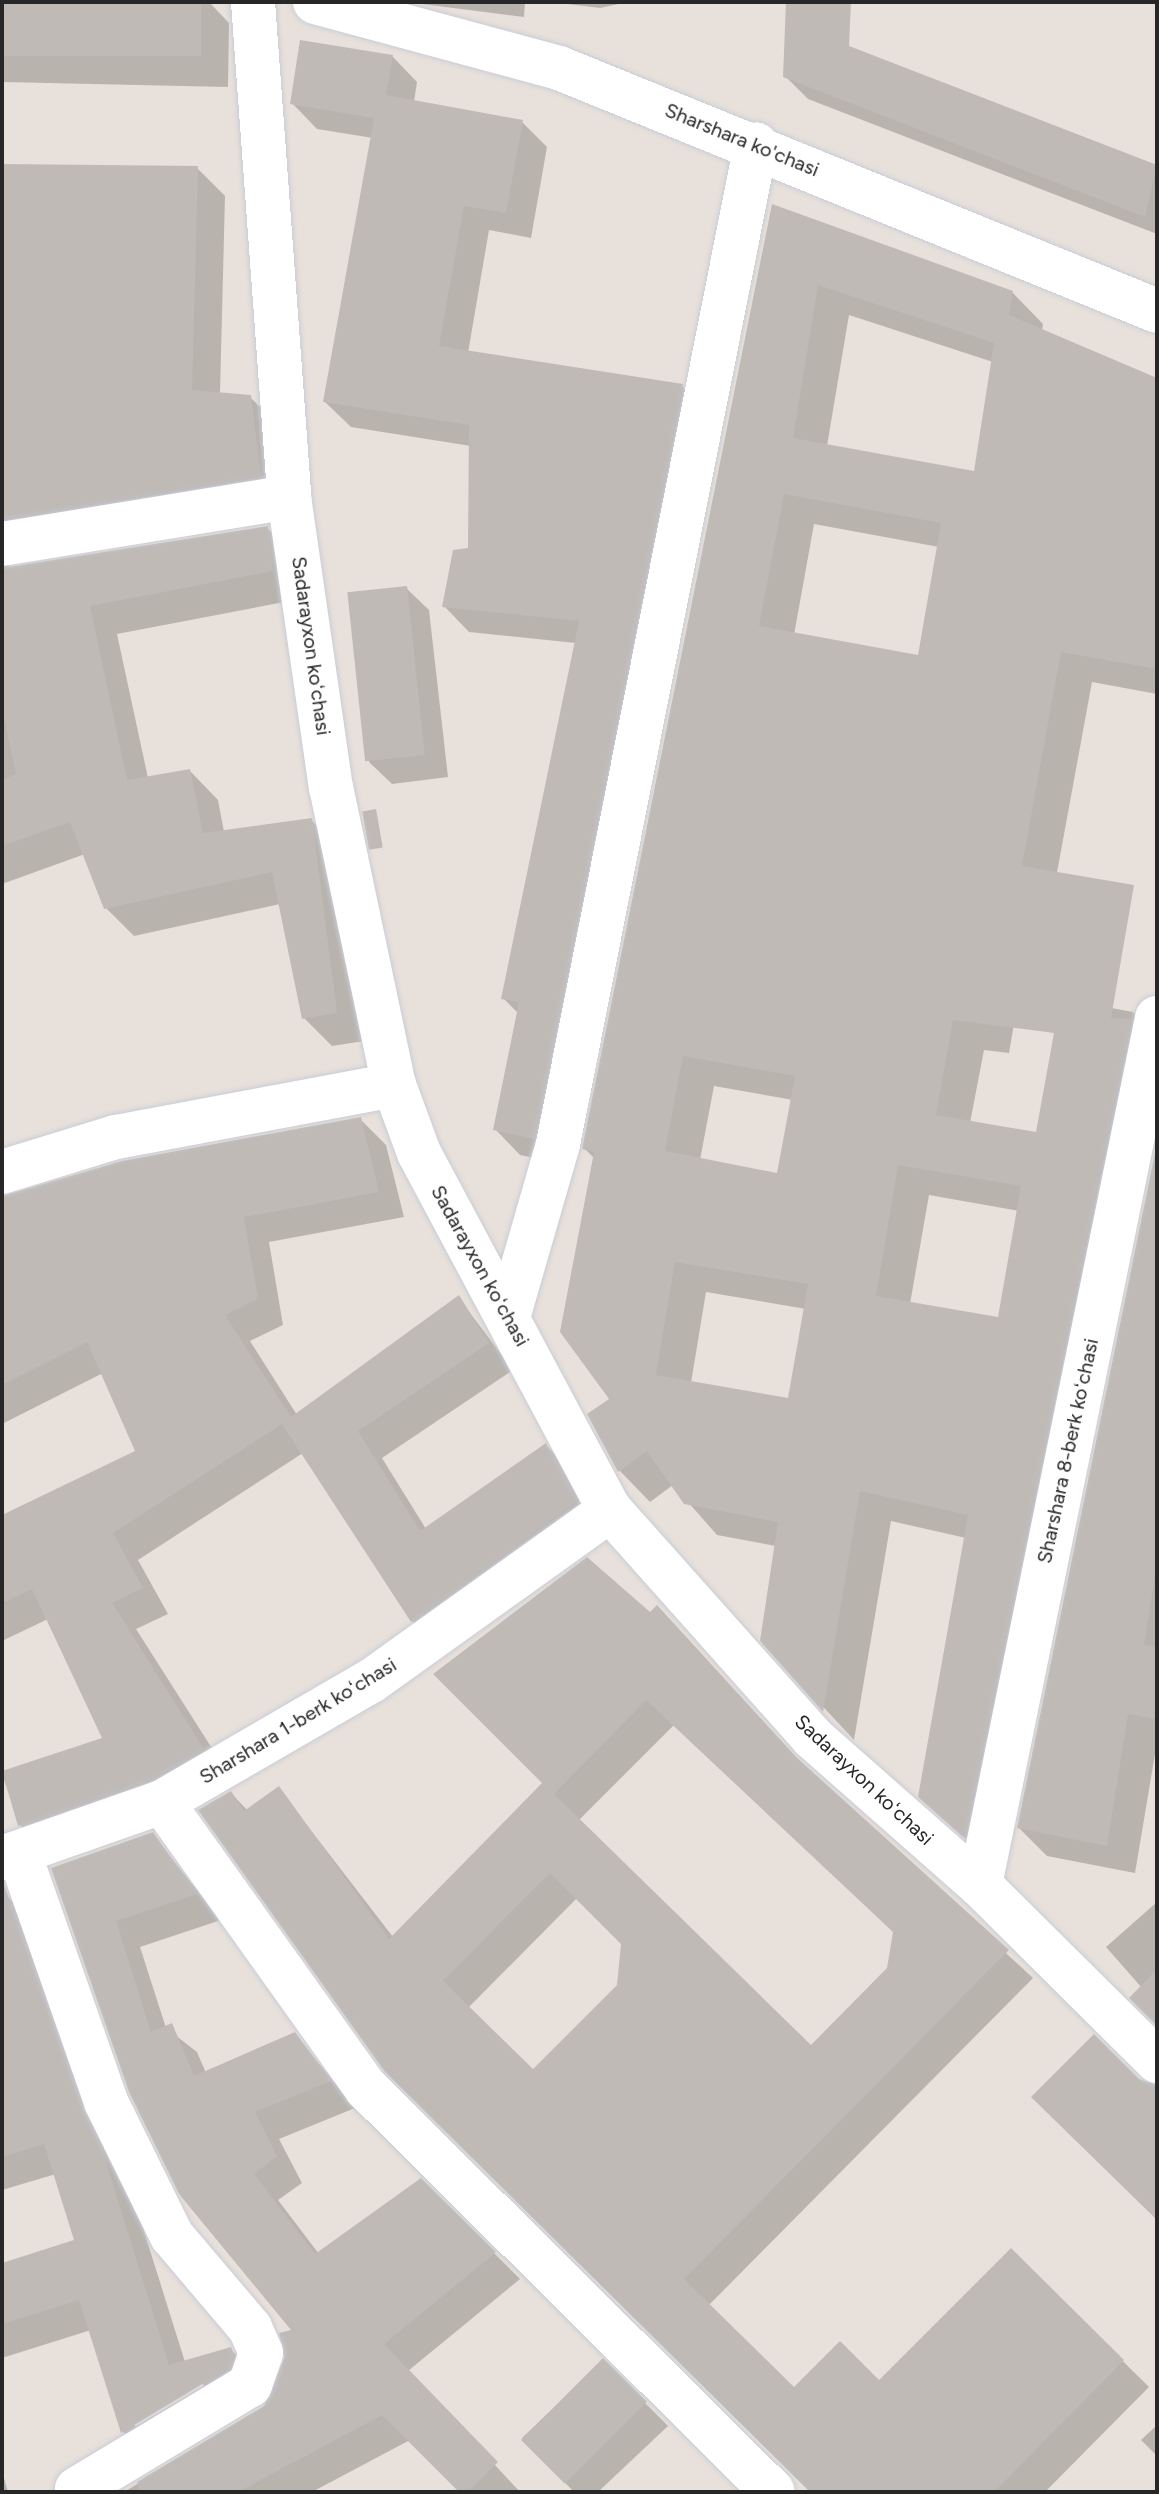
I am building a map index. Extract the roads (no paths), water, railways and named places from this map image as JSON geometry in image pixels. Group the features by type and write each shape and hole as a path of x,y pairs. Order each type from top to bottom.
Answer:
{"street":[{"name":"Sadarayxon koʻchasi","path":"253,2 289,497 331,787 394,1085 454,1226 509,1314 610,1510 812,1737 980,1885 1157,2061"},
{"name":"Sharshara ko'chasi","path":"315,2 559,68 756,144 1157,311"},
{"path":"509,1314 558,1144 756,144"},
{"path":"2,544 289,497"},
{"name":"Sharshara 8-berk koʻchasi","path":"980,1885 1157,1018"},
{"path":"2,1172 116,1137 394,1085"},
{"name":"Sharshara 1-berk koʻchasi","path":"10,1856 162,1802 371,1681 610,1510"},
{"path":"162,1802 366,2088 773,2492"},
{"path":"10,1856 106,2102 172,2236 250,2328 261,2353 250,2385 77,2489"}]}
